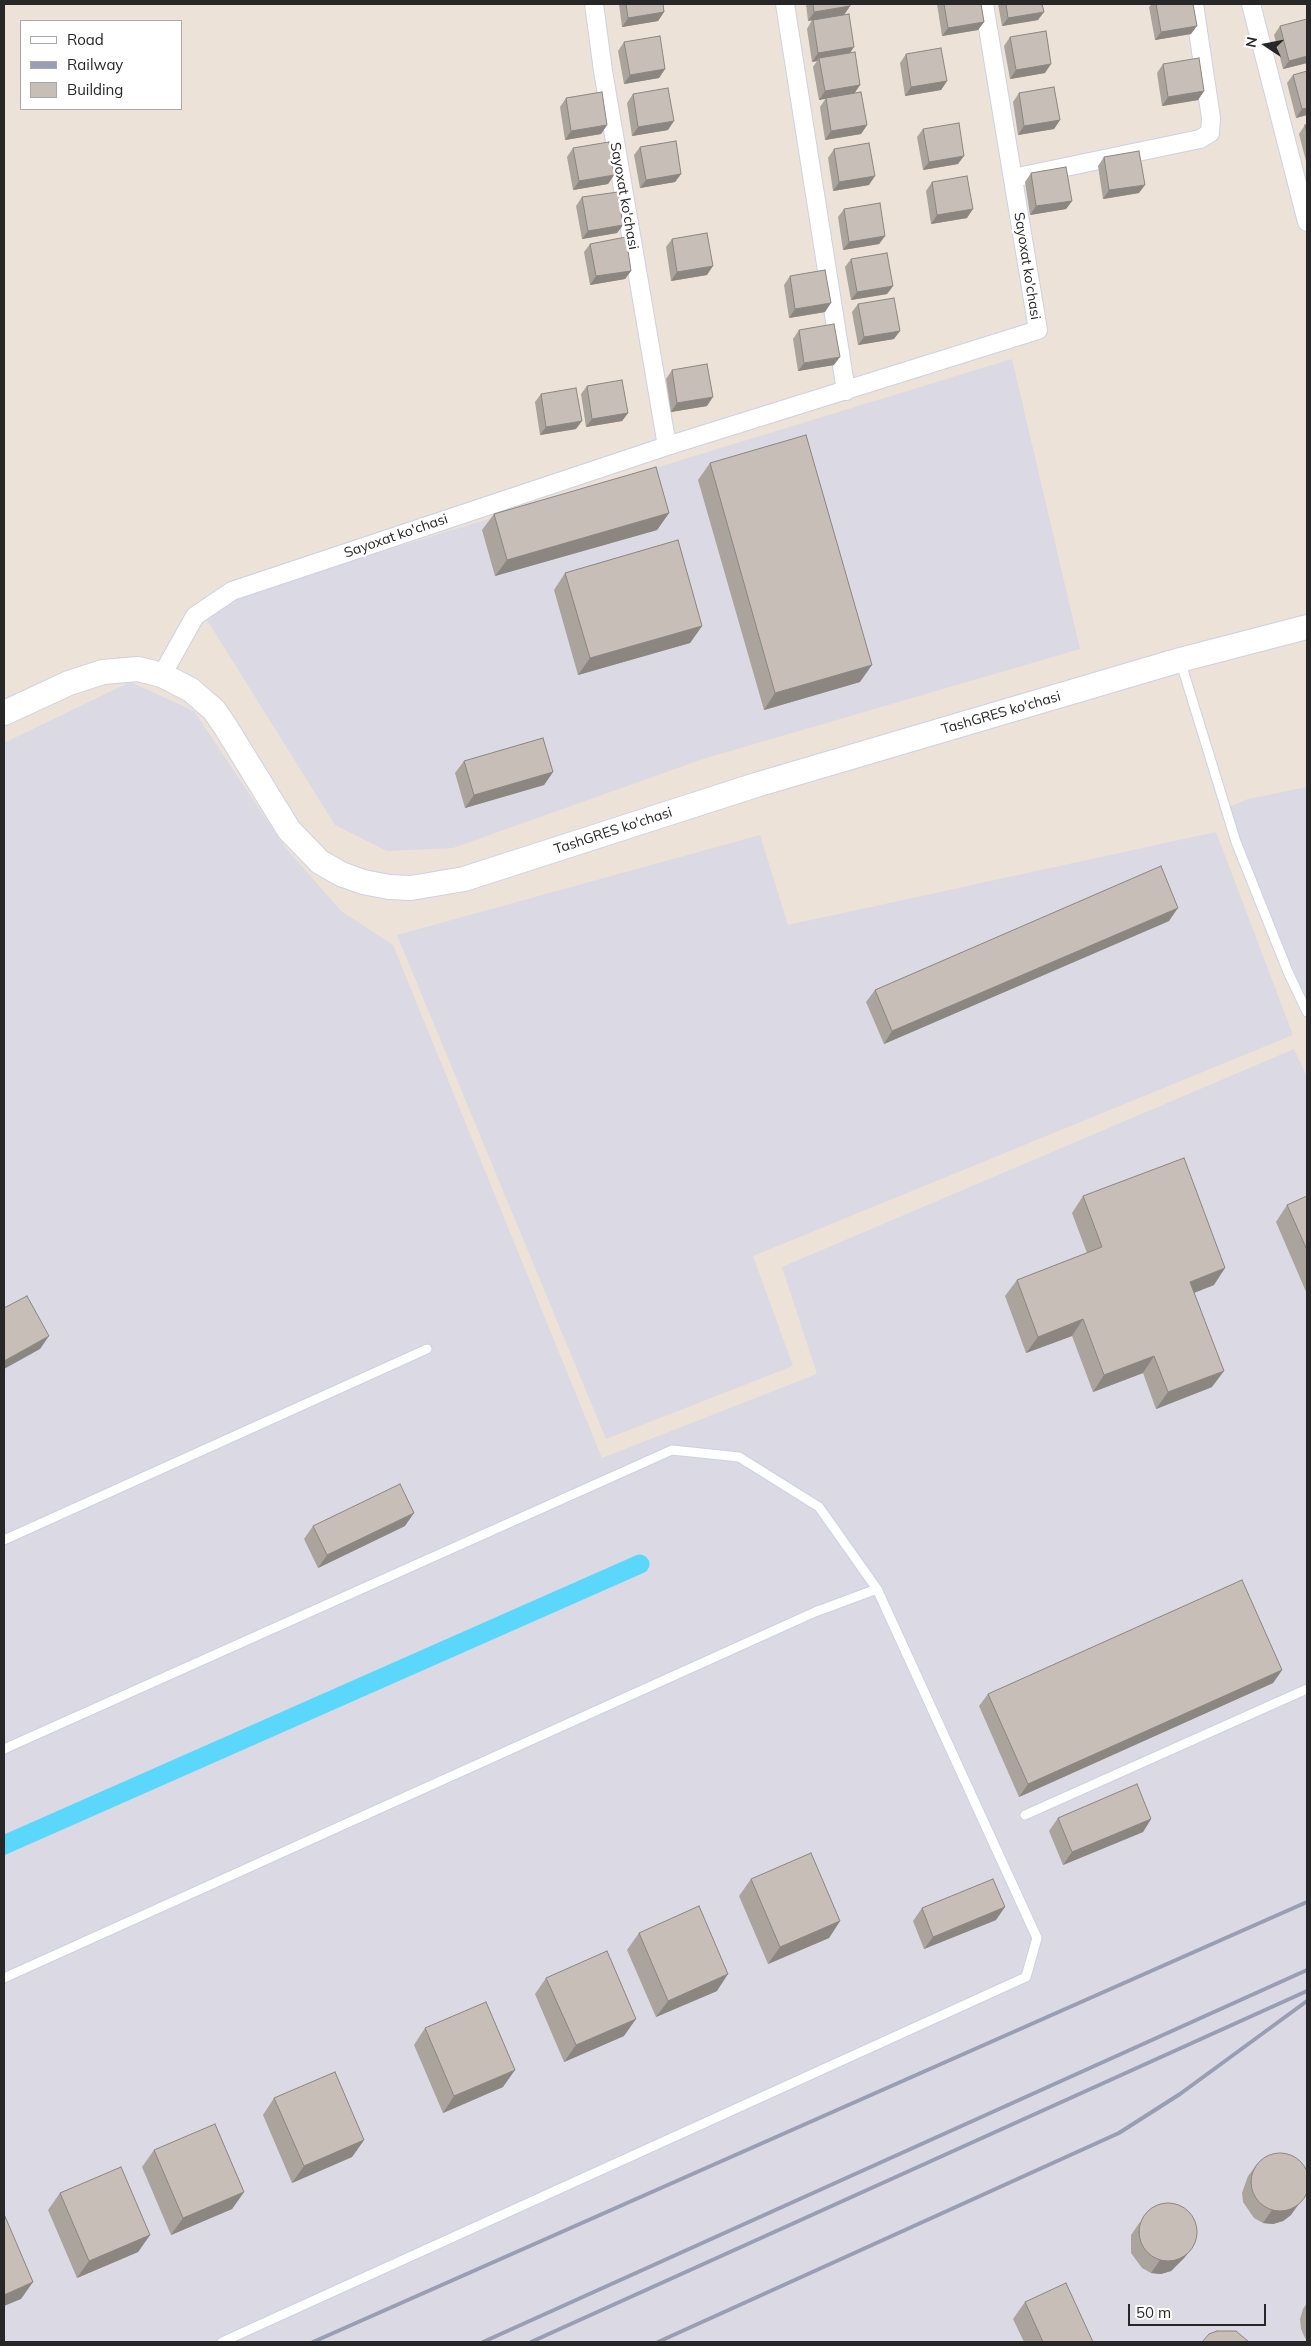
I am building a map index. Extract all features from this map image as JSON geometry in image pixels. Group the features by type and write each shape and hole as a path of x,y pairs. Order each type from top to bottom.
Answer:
{"main road":[{"name":"TashGRES ko'chasi","path":"4,713 69,683 103,672 138,669 162,675 191,690 214,710 290,830 320,862 340,874 363,882 389,887 411,888 464,879 756,785 1180,660 1307,627"}],"street":[{"name":"Sayoxat ko'chasi","path":"594,4 603,71 667,446"},
{"path":"785,4 846,391"},
{"name":"Sayoxat ko'chasi","path":"162,675 195,616 232,591 667,446 1038,330 984,4"},
{"path":"1013,178 1200,139 1210,133 1211,118 1194,4"},
{"path":"1251,4 1307,222"}],"lane":[{"path":"1180,660 1236,842 1288,972 1307,1012"},
{"path":"4,1540 427,1348"},
{"path":"4,1749 672,1450 739,1457 819,1507 877,1590 1037,1938 1026,1977 222,2342"},
{"path":"4,1978 815,1612 877,1590"},
{"path":"1025,1815 1307,1689"}],"shaded area":[{"path":"1012,359 1080,649 703,759 453,848 387,851 335,825 204,615 243,594"},
{"path":"130,682 194,711 284,846 341,911 393,945 602,1458 817,1374 782,1267 1294,1049 1307,1077 1307,2342 4,2342 4,743"},
{"path":"1307,787 1307,1022 1227,808 1248,799"},
{"path":"1216,832 1293,1035 753,1256 793,1366 606,1439 397,935 760,835 788,925"}],"building":[{"path":"626,4 663,4 664,12 628,18"},
{"path":"813,4 850,4 850,6 814,12"},
{"path":"944,4 981,4 984,22 948,28"},
{"path":"1006,4 1042,4 1044,12 1008,18"},
{"path":"1156,4 1193,4 1197,26 1161,32"},
{"path":"849,14 854,47 818,53 813,20"},
{"path":"1307,19 1307,56 1289,61 1280,26"},
{"path":"1046,31 1051,64 1016,70 1010,37"},
{"path":"660,36 665,69 630,75 624,42"},
{"path":"941,48 947,81 911,87 906,54"},
{"path":"855,52 860,85 825,91 819,58"},
{"path":"1199,58 1204,91 1168,97 1163,64"},
{"path":"1307,71 1307,108 1302,109 1293,75"},
{"path":"1054,87 1060,120 1024,126 1019,93"},
{"path":"668,88 674,121 638,127 633,94"},
{"path":"602,92 607,125 571,131 566,98"},
{"path":"861,92 867,125 831,131 826,98"},
{"path":"959,123 964,156 929,162 923,129"},
{"path":"676,141 681,174 646,180 640,147"},
{"path":"609,142 614,175 579,181 573,148"},
{"path":"869,143 875,176 839,182 834,149"},
{"path":"1139,151 1145,185 1109,190 1104,157"},
{"path":"1066,167 1072,201 1036,206 1031,173"},
{"path":"967,176 973,209 937,215 932,182"},
{"path":"618,192 623,225 588,231 582,197"},
{"path":"880,203 885,236 849,242 844,209"},
{"path":"707,233 713,266 677,272 672,239"},
{"path":"626,237 631,271 596,276 590,244"},
{"path":"887,253 893,286 857,292 851,259"},
{"path":"825,270 831,303 795,309 790,276"},
{"path":"894,298 900,331 864,337 858,304"},
{"path":"834,324 840,357 804,363 799,330"},
{"path":"707,364 713,397 677,403 672,370"},
{"path":"622,380 628,413 592,419 587,386"},
{"path":"576,388 582,421 546,427 541,394"},
{"path":"806,435 872,665 775,693 710,463"},
{"path":"656,467 669,513 507,560 494,514"},
{"path":"678,540 702,626 590,658 565,573"},
{"path":"543,738 553,772 474,795 464,761"},
{"path":"1161,866 1178,908 892,1031 875,990"},
{"path":"1184,1158 1225,1268 1190,1282 1224,1371 1168,1392 1154,1356 1104,1375 1083,1319 1038,1337 1017,1280 1102,1247 1083,1196"},
{"path":"1307,1196 1307,1250 1287,1205"},
{"path":"27,1296 49,1336 4,1361 4,1308"},
{"path":"400,1484 414,1513 327,1555 313,1526"},
{"path":"1242,1580 1282,1670 1028,1784 988,1694"},
{"path":"1137,1784 1151,1819 1072,1852 1058,1818"},
{"path":"811,1853 840,1921 780,1947 751,1879"},
{"path":"993,1879 1005,1907 933,1937 922,1908"},
{"path":"699,1906 728,1974 668,2001 639,1933"},
{"path":"607,1951 636,2019 576,2045 546,1978"},
{"path":"486,2002 515,2070 454,2096 425,2028"},
{"path":"335,2072 364,2140 304,2166 274,2098"},
{"path":"215,2124 244,2192 183,2218 154,2150"},
{"path":"1280,2153 1291,2155 1304,2166 1309,2182 1307,2193 1296,2206 1280,2211 1269,2209 1256,2198 1251,2182 1253,2171 1264,2158"},
{"path":"121,2167 150,2235 89,2261 60,2193"},
{"path":"1168,2203 1184,2208 1192,2216 1197,2232 1192,2248 1184,2256 1168,2261 1152,2256 1144,2248 1139,2232 1144,2216 1152,2208"},
{"path":"4,2214 33,2282 4,2295"},
{"path":"1066,2283 1093,2342 1043,2342 1025,2302"},
{"path":"1217,2331 1236,2331 1249,2342 1202,2342 1209,2334"}],"waterway":[{"path":"4,1845 640,1564"}],"railway":[{"path":"313,2342 1307,1902"},
{"path":"483,2342 1307,1970"},
{"path":"531,2342 1307,1991"},
{"path":"658,2342 1119,2133 1180,2094 1307,2001"}]}
